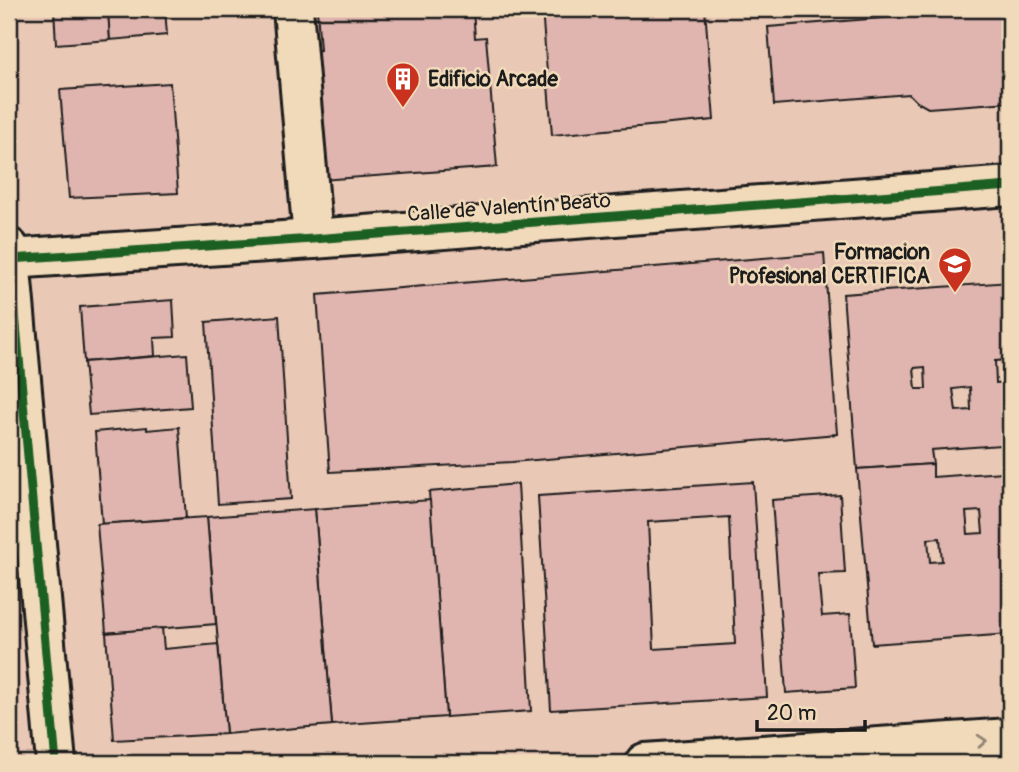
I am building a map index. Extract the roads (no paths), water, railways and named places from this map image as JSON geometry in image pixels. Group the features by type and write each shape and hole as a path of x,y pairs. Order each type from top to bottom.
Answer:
{"street":[{"path":"293,9 313,239"},
{"name":"Calle de Valentín Beato","path":"9,253 313,239 1010,186"},
{"path":"9,253 56,763"},
{"path":"645,763 917,754 1010,738"}],"place":[{"name":"Edificio Arcade","path":"403,109"},
{"name":"Formacion Profesional CERTIFICA","path":"955,294"}]}
